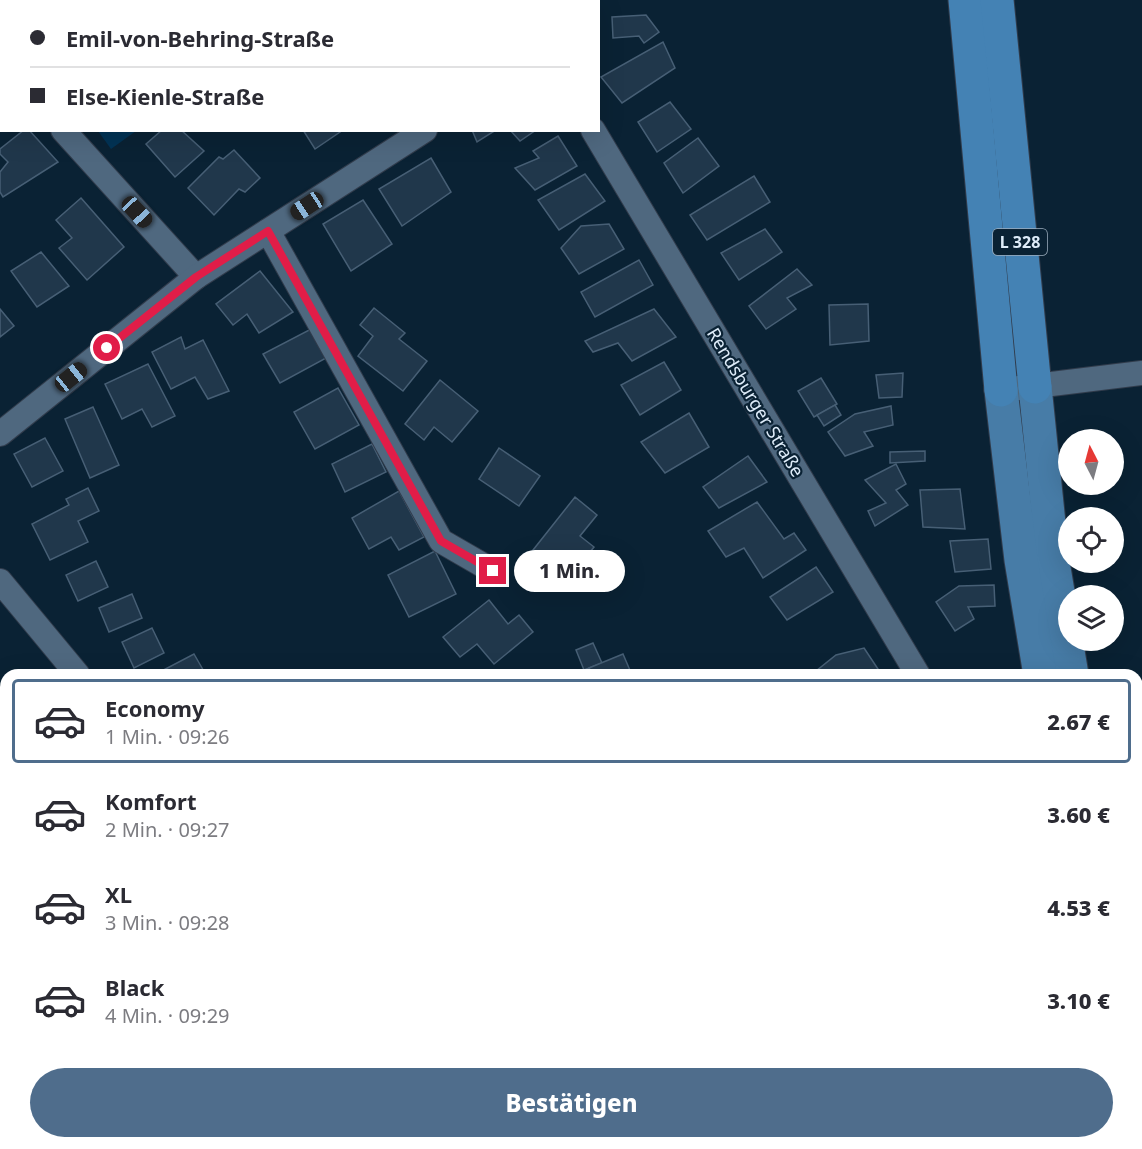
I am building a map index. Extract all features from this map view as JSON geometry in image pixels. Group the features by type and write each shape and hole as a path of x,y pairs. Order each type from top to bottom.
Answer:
{"highway":[{"name":"L 328","path":"965,0 1001,390"},
{"name":"L 328","path":"997,0 1035,387"}],"main road":[{"name":"L 328","path":"1035,387 1053,562 1071,669"},
{"name":"L 328","path":"1001,390 1021,560 1039,669"}],"street":[{"path":"65,132 196,277"},
{"path":"0,434 196,277 422,132"},
{"name":"Rendsburger Straße","path":"594,132 914,669"},
{"path":"268,231 441,541 493,571"},
{"path":"1001,390 1142,373"},
{"path":"0,581 73,669"}],"shaded area":[{"path":"99,132 135,132 111,149"}],"building":[{"path":"646,15 659,32 644,43 639,36 613,38 612,17"},
{"path":"663,42 675,68 622,103 601,77"},
{"path":"670,102 691,129 657,152 638,122"},
{"path":"21,132 31,132 58,162 3,197 0,192 0,172 8,162 0,154 0,149"},
{"path":"160,132 183,132 204,151 175,177 146,144"},
{"path":"304,132 340,132 315,149"},
{"path":"473,132 493,132 477,142"},
{"path":"512,132 533,132 520,141"},
{"path":"558,136 577,166 535,190 515,168 539,158 533,151"},
{"path":"698,138 719,166 683,193 664,163"},
{"path":"234,150 260,178 245,192 239,189 214,215 188,188 219,157 223,159"},
{"path":"431,158 451,192 402,226 379,189"},
{"path":"585,174 605,201 559,230 538,200"},
{"path":"754,176 770,202 707,240 690,215"},
{"path":"81,198 124,247 87,280 59,248 72,238 56,220"},
{"path":"363,200 392,244 351,271 323,224"},
{"path":"609,224 624,249 579,274 561,248 581,226"},
{"path":"765,229 782,252 739,280 721,253"},
{"path":"41,252 69,286 37,307 11,271"},
{"path":"639,260 653,285 595,317 581,292"},
{"path":"797,269 812,285 787,298 796,309 766,329 749,306"},
{"path":"260,271 293,312 259,333 247,314 233,325 216,304"},
{"path":"868,304 869,341 830,345 829,305"},
{"path":"374,308 405,333 399,339 427,361 403,391 358,356 373,336 360,325"},
{"path":"0,309 14,326 0,337"},
{"path":"654,309 676,337 632,361 618,343 593,352 585,341"},
{"path":"313,328 328,357 280,383 263,354"},
{"path":"181,337 185,349 203,340 229,391 208,399 195,377 171,389 152,352"},
{"path":"664,362 681,390 640,415 621,385"},
{"path":"148,364 175,416 152,427 142,409 122,419 105,384"},
{"path":"903,373 902,397 879,398 876,375"},
{"path":"821,378 837,404 814,417 798,391"},
{"path":"440,380 478,411 452,442 434,427 424,440 405,424"},
{"path":"338,388 359,425 315,449 294,412"},
{"path":"835,405 841,415 824,426 817,415"},
{"path":"891,406 893,425 864,432 873,446 845,456 828,432 855,414"},
{"path":"93,407 119,465 90,478 65,419"},
{"path":"689,413 709,447 665,473 641,442"},
{"path":"45,438 63,471 32,487 14,454"},
{"path":"372,444 386,472 345,492 332,464"},
{"path":"499,448 540,476 519,506 479,479"},
{"path":"925,451 925,461 890,463 890,452"},
{"path":"748,456 767,482 719,508 703,487"},
{"path":"896,464 906,484 896,490 908,505 875,526 868,511 886,503 865,480"},
{"path":"88,488 99,511 78,521 88,542 50,560 32,524 69,505 66,499"},
{"path":"960,489 965,529 923,527 920,490"},
{"path":"399,491 424,537 399,550 391,537 369,549 352,518"},
{"path":"575,497 597,515 580,536 594,547 573,573 556,560 541,579 522,564"},
{"path":"757,502 784,539 794,533 806,550 763,578 744,548 726,557 708,531"},
{"path":"988,539 991,569 955,572 950,541"},
{"path":"435,551 456,594 409,617 388,575"},
{"path":"96,561 108,587 78,601 66,575"},
{"path":"816,567 833,592 787,620 770,597"},
{"path":"994,585 995,606 968,607 974,619 955,631 936,602 959,586"},
{"path":"132,594 142,618 109,632 99,608"},
{"path":"489,600 508,624 519,615 533,632 494,664 477,644 460,657 443,637"},
{"path":"152,628 164,653 134,668 122,642"},
{"path":"593,643 602,663 584,669 576,650"},
{"path":"864,648 878,669 818,669 836,655"},
{"path":"194,654 203,669 165,669"},
{"path":"623,654 629,669 589,669"}],"route":[{"path":"107,348 196,277 268,231 441,541 493,571"}]}
